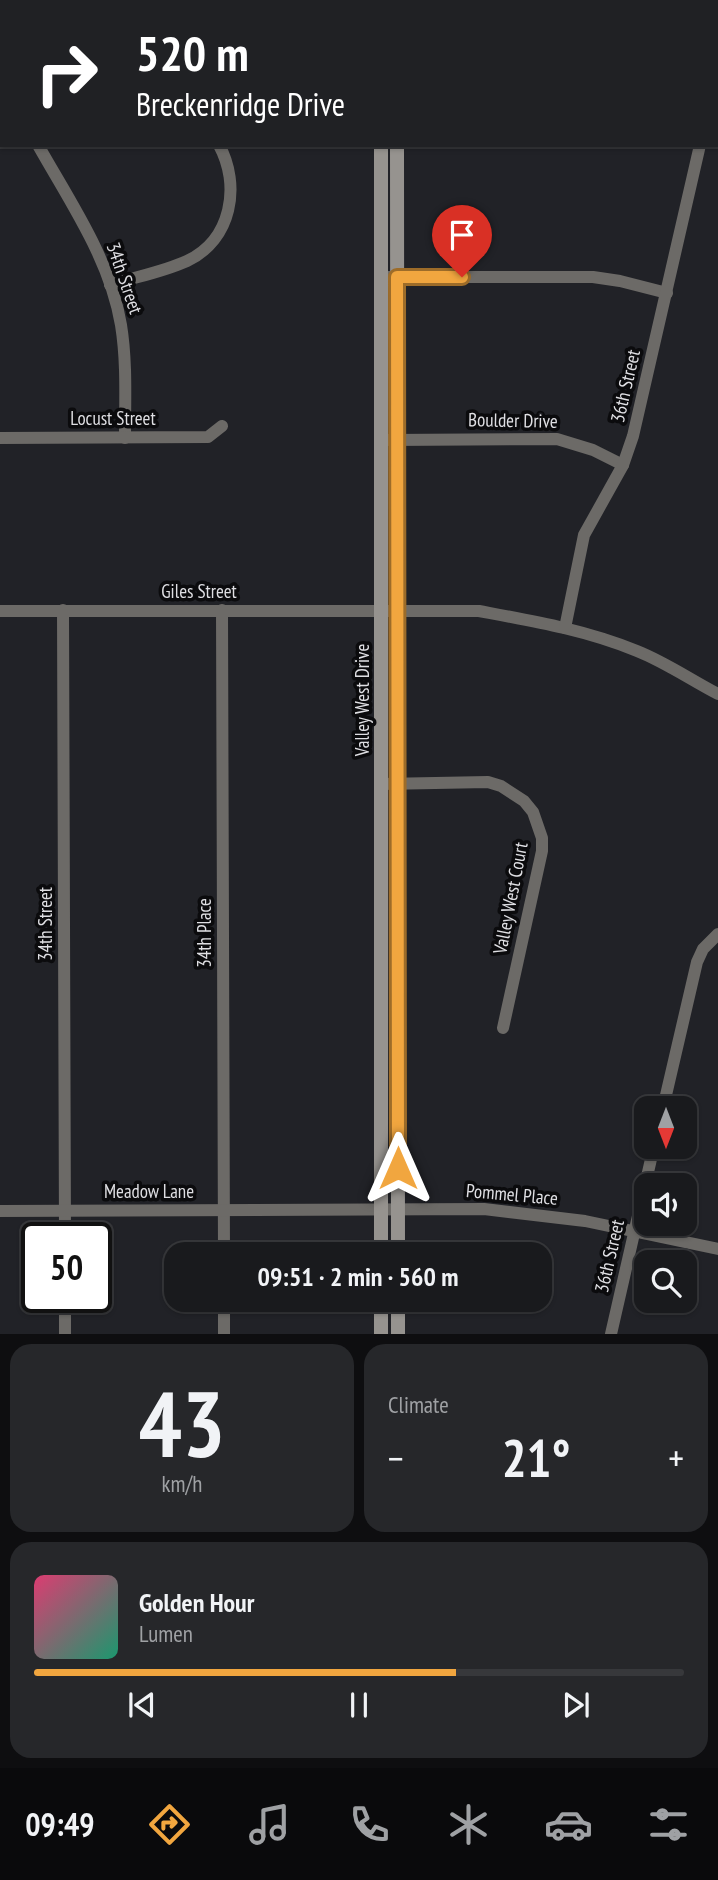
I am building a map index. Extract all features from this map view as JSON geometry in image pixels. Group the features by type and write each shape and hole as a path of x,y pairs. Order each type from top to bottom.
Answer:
{"main road":[{"name":"Valley West Drive","path":"381,147 382,1242"},
{"name":"Valley West Drive","path":"397,147 398,1242"},
{"path":"382,1312 382,1334"},
{"path":"398,1312 398,1334"}],"street":[{"name":"34th Street","path":"39,147 99,254 121,322 125,360 125,438"},
{"path":"110,285 188,261 214,240 229,210 232,194 227,161 220,147"},
{"name":"36th Street","path":"565,628 584,535 623,465 633,436 700,147"},
{"path":"381,277 593,277 667,293"},
{"name":"Locust Street","path":"0,438 208,437 222,426"},
{"name":"Boulder Drive","path":"381,440 557,439 593,450 623,465"},
{"name":"34th Street","path":"63,610 65,1222"},
{"name":"34th Place","path":"222,610 224,1242"},
{"name":"Giles Street","path":"0,611 479,611 604,638 639,652 718,694"},
{"name":"Valley West Court","path":"382,783 488,782 501,786 524,801 538,824 542,851 503,1028"},
{"path":"666,1096 697,962 703,949 718,934"},
{"name":"Pommel Place","path":"299,1210 484,1209 584,1221 634,1231"},
{"name":"Meadow Lane","path":"0,1210 299,1210"},
{"name":"36th Street","path":"611,1334 634,1231"},
{"name":"Pommel Place","path":"657,1236 718,1249"},
{"path":"224,1312 224,1334"},
{"path":"65,1313 65,1334"}],"route":[{"path":"398,1168 397,277 462,277"}]}
